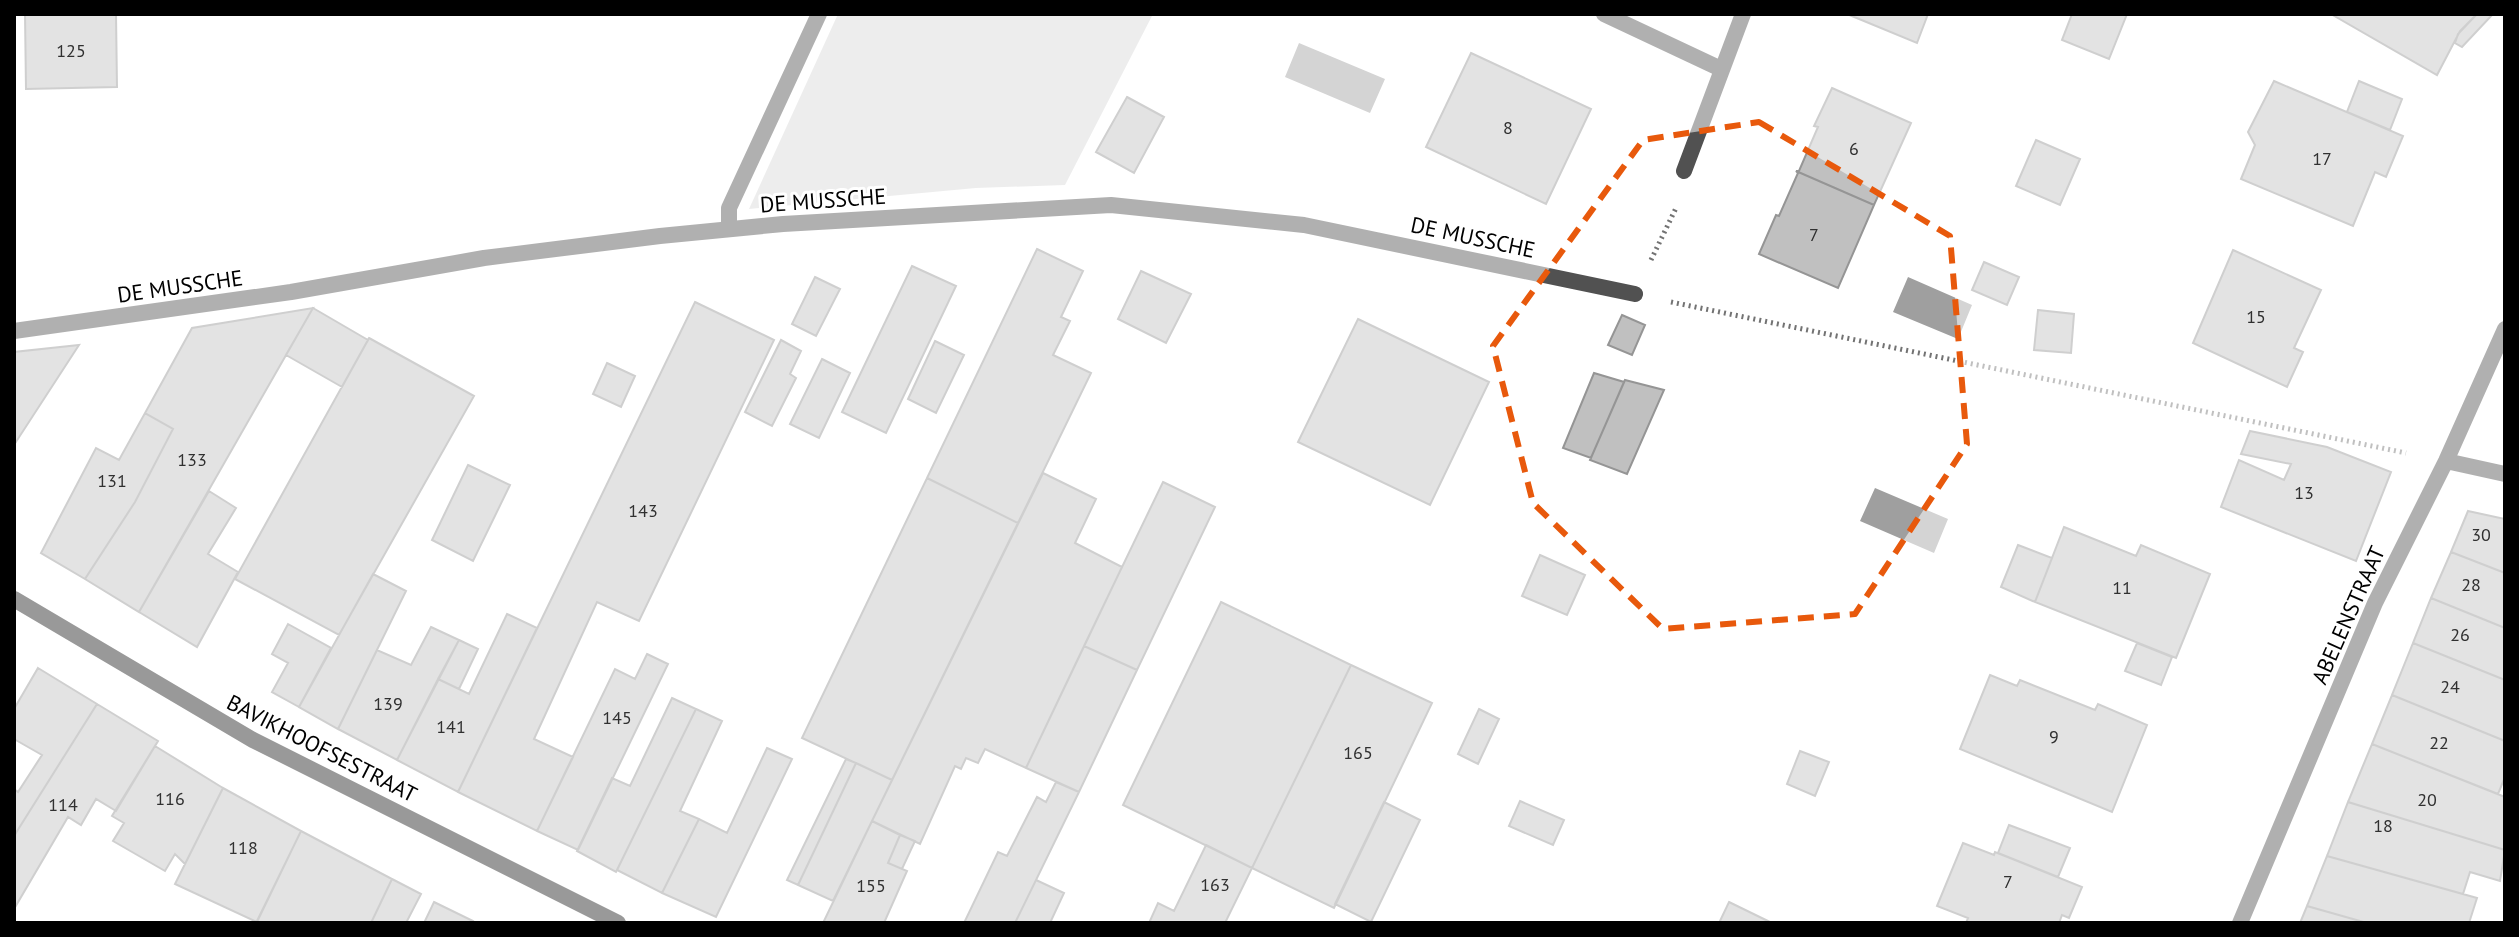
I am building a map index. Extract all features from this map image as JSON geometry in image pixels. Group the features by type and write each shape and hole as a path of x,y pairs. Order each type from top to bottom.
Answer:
{"street":[{"path":"729,229 729,208 819,14"},
{"path":"1604,14 1721,69"},
{"path":"1684,171 1743,14"},
{"name":"DE MUSSCHE","path":"14,331 291,292 484,258 729,229 1111,205 1304,225 1635,294"},
{"name":"ABELENSTRAAT","path":"2240,923 2375,603 2446,461 2505,329"},
{"path":"2446,461 2505,474"},
{"name":"BAVIKHOOFSESTRAAT","path":"14,599 253,740 618,923"}],"path":[{"path":"1684,171 1685,187 1635,294 1927,357 2254,420 2446,461"}],"highlighted area":[{"path":"1759,122 1950,236 1967,444 1855,614 1663,629 1533,503 1493,346 1643,140"}],"shaded area":[{"path":"838,14 1153,14 1065,185 976,188 749,209"},
{"path":"1299,43 1385,79 1370,113 1285,77"},
{"path":"1908,277 1972,305 1958,339 1893,312"},
{"path":"1875,488 1948,519 1934,553 1860,521"}],"building":[{"path":"25,14 116,14 117,87 26,89"},
{"path":"1847,14 1928,14 1917,43"},
{"path":"2072,14 2127,14 2109,59 2062,40"},
{"path":"2331,14 2477,14 2460,31 2437,75"},
{"path":"2477,14 2493,14 2462,47 2455,43 2458,34"},
{"path":"1471,53 1591,109 1546,204 1426,147"},
{"path":"2274,81 2403,136 2386,177 2375,172 2353,226 2241,179 2255,145 2248,132"},
{"path":"2359,81 2402,99 2390,130 2347,112"},
{"path":"1832,88 1911,123 1874,205 1796,171 1799,171 1818,127 1814,126"},
{"path":"1127,97 1164,117 1134,173 1096,152"},
{"path":"2036,140 2080,159 2060,205 2016,186"},
{"path":"1796,171 1874,205 1838,288 1759,254 1776,215 1779,216 1798,173"},
{"path":"1037,249 1083,271 1061,317 1070,321 1053,355 1091,373 1018,523 927,478"},
{"path":"2233,250 2321,290 2294,348 2303,352 2287,387 2193,343"},
{"path":"1984,262 2019,277 2007,305 1972,290"},
{"path":"912,266 956,286 886,433 842,412"},
{"path":"1141,271 1191,294 1166,343 1118,319"},
{"path":"815,277 840,289 816,336 792,324"},
{"path":"695,302 774,340 639,621 597,602 534,739 573,757 537,831 458,792"},
{"path":"313,308 368,340 342,387 286,355"},
{"path":"313,308 139,612 85,579 135,502 173,429 145,413 192,328"},
{"path":"2038,310 2074,314 2071,353 2034,350"},
{"path":"1622,315 1645,325 1632,355 1608,345"},
{"path":"1358,319 1489,382 1430,505 1298,442"},
{"path":"369,338 474,396 339,635 235,579"},
{"path":"781,340 801,351 790,374 796,378 772,426 745,412"},
{"path":"935,341 964,355 936,413 908,399"},
{"path":"79,345 14,445 14,352"},
{"path":"822,359 850,373 819,438 790,424"},
{"path":"607,363 635,376 621,407 593,394"},
{"path":"1594,373 1624,382 1591,458 1563,448"},
{"path":"1625,380 1664,390 1627,474 1590,460"},
{"path":"145,413 173,429 135,502 85,579 41,553 96,448 119,460"},
{"path":"2250,431 2327,447 2391,472 2356,561 2221,507 2239,460 2284,480 2291,464 2241,454"},
{"path":"468,465 510,485 473,561 432,540"},
{"path":"1043,473 1096,499 1075,543 1122,567 1026,768 985,749 978,763 966,758 961,769 955,766 920,844 872,821"},
{"path":"927,478 1018,523 892,780 802,738"},
{"path":"1163,482 1215,507 1137,670 1084,646"},
{"path":"209,491 236,508 208,554 238,572 197,647 139,612"},
{"path":"2468,511 2505,519 2505,573 2451,552"},
{"path":"2064,527 2136,556 2141,545 2210,574 2176,658 2035,602"},
{"path":"2018,545 2052,558 2035,602 2001,587"},
{"path":"2451,552 2505,573 2505,628 2431,598"},
{"path":"1540,555 1585,575 1567,615 1522,596"},
{"path":"373,574 406,591 338,729 299,707"},
{"path":"2431,598 2505,628 2505,680 2413,643"},
{"path":"1221,602 1351,665 1252,868 1123,805"},
{"path":"507,614 537,628 458,792 397,760 438,679 469,694"},
{"path":"288,624 331,648 299,707 272,692 288,663 272,654"},
{"path":"431,627 459,640 397,760 338,729 377,650 411,665"},
{"path":"459,640 478,649 459,689 438,679"},
{"path":"2137,643 2172,657 2161,685 2125,671"},
{"path":"2413,643 2505,680 2505,741 2392,695"},
{"path":"1084,646 1137,670 1079,792 1026,768"},
{"path":"647,654 668,664 578,850 537,831 615,669 635,679"},
{"path":"1351,665 1432,703 1334,908 1252,868"},
{"path":"38,668 97,704 14,836 14,789 18,792 42,755 14,739 14,709"},
{"path":"1990,675 2017,686 2020,680 2095,710 2098,704 2147,725 2112,812 1960,749"},
{"path":"2392,695 2505,741 2505,777 2498,794 2372,744"},
{"path":"672,698 696,709 616,872 577,851 612,778 630,786"},
{"path":"97,704 158,741 116,811 96,799 81,825 68,817 14,909 14,836"},
{"path":"696,709 722,721 680,811 699,819 662,893 617,870"},
{"path":"1479,709 1499,719 1478,764 1458,754"},
{"path":"2372,744 2505,797 2505,850 2348,802"},
{"path":"155,746 223,788 185,864 175,854 165,871 113,841 124,823 112,816"},
{"path":"767,748 792,759 716,917 662,893 699,819 727,833"},
{"path":"1800,751 1829,762 1815,796 1787,784"},
{"path":"846,759 856,763 798,885 787,880"},
{"path":"856,763 892,780 833,901 798,885"},
{"path":"1056,782 1079,792 1015,923 964,923 998,852 1007,856 1037,797 1046,802"},
{"path":"223,788 301,831 257,922 175,884"},
{"path":"1520,801 1564,820 1553,845 1509,826"},
{"path":"1384,802 1420,820 1371,922 1335,904"},
{"path":"2348,802 2505,850 2500,881 2470,872 2463,894 2327,856"},
{"path":"872,821 900,835 888,863 907,871 884,923 823,923"},
{"path":"2009,825 2070,848 2058,877 1998,853"},
{"path":"301,831 392,879 371,923 256,923"},
{"path":"900,835 915,841 902,869 888,863"},
{"path":"1963,843 1994,855 1995,852 2082,887 2069,918 2062,915 2059,923 1966,923 1968,918 1937,906"},
{"path":"1206,845 1252,868 1225,923 1149,923 1158,903 1174,911"},
{"path":"2327,856 2477,898 2469,923 2367,923 2307,906"},
{"path":"392,879 421,894 406,923 371,923"},
{"path":"1036,880 1064,893 1050,923 1015,923"},
{"path":"434,902 473,921 472,923 424,923"},
{"path":"1729,902 1772,923 1719,923"},
{"path":"2307,906 2367,923 2300,923"}]}
